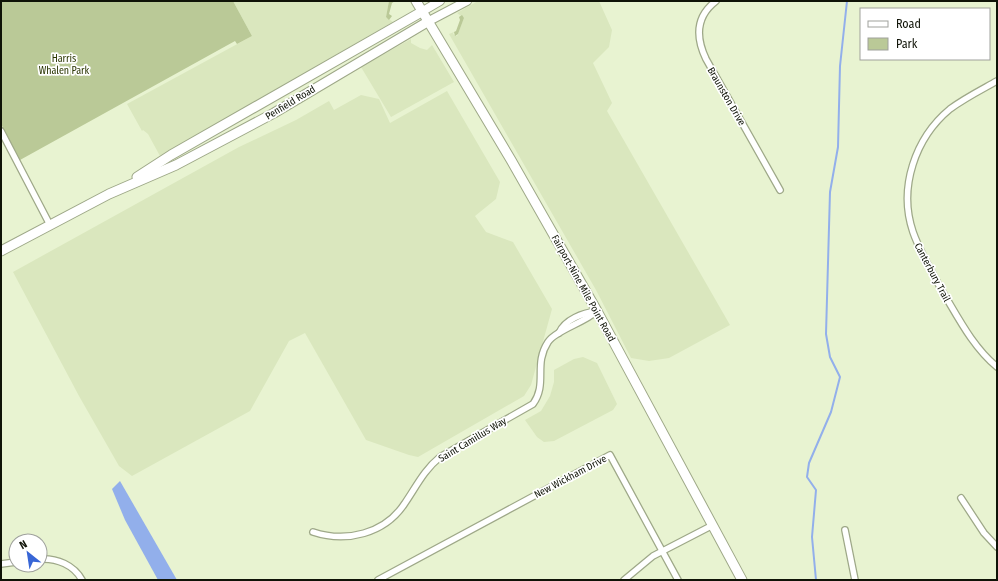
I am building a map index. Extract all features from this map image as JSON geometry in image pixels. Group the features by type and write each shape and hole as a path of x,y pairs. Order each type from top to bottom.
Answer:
{"main road":[{"name":"Fairport-Nine Mile Point Road","path":"416,1 512,160 597,311 742,580"},
{"name":"Penfield Road","path":"109,194 171,155 440,1"},
{"name":"Penfield Road","path":"1,251 109,194 176,164 274,113 429,21 467,1"}],"street":[{"name":"Braunston Drive","path":"716,1 709,7 700,21 698,35 699,43 706,59 780,190"},
{"name":"Canterbury Trail","path":"997,81 951,109 940,119 928,134 917,152 912,167 908,200 912,230 923,257 972,340 982,353 997,367"},
{"path":"1,131 50,225"},
{"name":"Saint Camillus Way","path":"313,532 341,538 362,534 381,526 393,518 405,504 432,464 440,457 532,404 540,391 540,363 542,354 549,340 559,333 590,318 597,311"},
{"name":"New Wickham Drive","path":"378,580 610,455 678,580"},
{"path":"961,498 984,533 997,547"},
{"path":"624,580 640,565 662,550 712,525"},
{"path":"845,530 855,580"},
{"path":"48,560 59,561 70,566 82,580"}],"shaded area":[{"path":"233,1 389,1 386,17 393,22 160,156 148,134 143,130 142,131 127,104 252,36"},
{"path":"478,1 599,1 612,30 609,47 593,63 612,103 607,111 730,325 669,358 649,361 631,358 596,290 449,34 454,32 453,34 457,36 458,34 464,18 457,13"},
{"path":"411,39 411,43 427,50 432,45 454,82 391,117 361,67"},
{"path":"447,91 500,182 496,199 475,216 486,232 513,242 552,309 531,385 524,396 418,457 409,455 366,440 305,333 289,341 250,411 132,476 119,466 79,396 13,272 239,147 296,120 329,101 334,110 361,95 379,99 390,123"},
{"path":"583,357 597,363 617,404 613,410 554,441 544,442 537,437 525,420 541,411 550,396 554,382 554,370 574,359"}],"green space":[{"name":"Harris Whalen Park","path":"1,1 233,1 252,36 237,44 235,41 20,160 1,124"},
{"path":"389,1 395,1 392,3 389,14 392,16 389,20 386,17"},
{"path":"462,15 464,18 458,34 455,36 454,32 456,31 460,20 459,17"}],"water":[{"path":"120,481 177,580 158,580 125,520 112,489"}],"waterway":[{"path":"816,580 812,537 816,490 807,477 809,463 831,412 840,377 830,357 826,334 830,192 838,147 840,66 847,1"}]}
